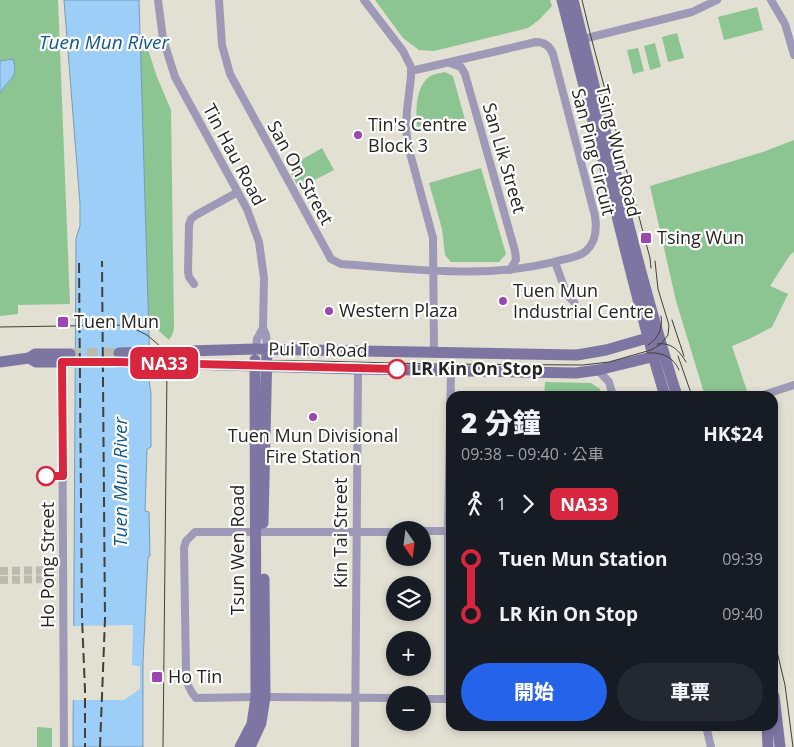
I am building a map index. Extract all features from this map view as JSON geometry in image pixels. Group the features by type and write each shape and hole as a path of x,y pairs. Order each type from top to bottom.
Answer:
{"main road":[{"name":"Tsing Wun Road","path":"562,0 577,40 653,337"},
{"name":"Tsing Wun Road","path":"573,0 577,40"},
{"name":"Pui To Road","path":"153,358 262,349 577,355 606,350 653,337"},
{"path":"653,337 664,354 675,391"},
{"path":"653,337 652,357 663,391"},
{"name":"Tsun Wen Road","path":"250,747 260,729 261,697 259,532 262,349"},
{"path":"0,362 29,358 35,354 66,358"},
{"name":"Pui To Road","path":"119,358 153,358 261,366 358,369 576,372 598,370 664,354"},
{"path":"630,363 646,368 660,381"},
{"name":"Tsun Wen Road","path":"240,747 252,724 261,697"},
{"path":"778,730 780,747"},
{"path":"767,731 768,747"}],"street":[{"name":"Tin Hau Road","path":"158,0 162,39 175,77 252,220 262,254 264,278 263,328 257,339 262,349"},
{"name":"San On Street","path":"219,0 222,45 230,74 328,255 341,264 434,271"},
{"path":"364,0 407,57 411,71 406,121 407,138 432,230 434,352"},
{"path":"577,40 692,12 717,0"},
{"path":"771,0 785,24 794,55"},
{"name":"San Ping Circuit","path":"411,71 536,42 546,44 551,50 595,216 594,239 586,250 577,256 530,268 434,271"},
{"name":"San Lik Street","path":"448,62 458,65 465,74 516,256 510,270"},
{"path":"194,284 188,272 190,222 196,215 238,192"},
{"path":"555,262 566,295 574,302"},
{"name":"Ho Pong Street","path":"64,747 60,574 66,358"},
{"name":"Kin Tai Street","path":"355,747 358,369"},
{"path":"452,370 452,391"},
{"path":"598,370 609,382 612,391"},
{"path":"775,391 794,385"},
{"path":"431,531 446,531"},
{"path":"386,532 195,532 186,541 184,548 186,681 189,690 196,698 386,698"},
{"path":"431,699 446,699"},
{"path":"707,731 711,747"}],"green space":[{"path":"0,0 58,0 70,304 18,305 18,314 0,316"},
{"path":"375,0 550,0 552,6 539,20 528,28 434,51 419,50 403,38"},
{"path":"757,7 763,30 724,40 718,17"},
{"path":"677,33 684,58 668,62 662,37"},
{"path":"140,37 144,37 157,77 171,110 174,329 169,340 148,321"},
{"path":"655,43 661,67 650,70 644,46"},
{"path":"638,48 644,71 633,74 627,50"},
{"path":"445,72 453,76 465,120 441,127 439,121 417,127 417,100 421,87 429,77"},
{"path":"794,140 794,252 790,255 770,286 788,294 772,327 732,346 747,391 703,391 676,301 650,186 763,152"},
{"path":"322,148 334,170 299,188 291,174 294,164"},
{"path":"481,168 506,254 499,262 451,262 445,255 442,229 429,183"},
{"path":"545,382 591,383 601,391 544,391"},
{"path":"37,727 52,728 52,747 37,747"}],"water":[{"name":"Tuen Mun River","path":"64,0 139,0 150,369 148,374 151,393 151,447 147,449 145,511 149,512 150,556 148,557 143,662 143,747 73,747 76,238 80,226 80,204"},
{"path":"13,59 15,66 14,75 0,93 0,61"}],"pier":[{"path":"133,625 132,665 140,666 140,689 124,700 71,700 71,626"}],"tunnel":[{"path":"70,354 119,353"},
{"path":"70,362 118,362"},
{"path":"0,571 58,570"},
{"path":"0,580 57,579"}],"tram line":[{"path":"582,0 650,258 651,268"},
{"path":"0,327 127,325 147,335 173,357 185,360 583,365 609,362 651,350 661,344 668,335 669,325 658,289 655,261"},
{"path":"648,345 659,332 661,316"},
{"path":"672,320 684,356"},
{"path":"657,344 666,344 674,348 686,362"},
{"path":"163,747 167,369 164,350"},
{"path":"647,353 657,353 670,358 679,370"},
{"path":"678,356 690,391"},
{"path":"778,656 785,685 793,747"}],"railway":[{"path":"100,747 105,619 102,261"},
{"path":"79,263 85,747"}],"bus line":[{"name":"NA33","path":"46,476 63,476 62,362 397,369"}],"place":[{"name":"Tin's Centre Block 3","path":"358,135"},
{"name":"Tsing Wun","path":"646,238"},
{"name":"Tuen Mun Industrial Centre","path":"503,301"},
{"name":"Western Plaza","path":"329,311"},
{"name":"Tuen Mun","path":"63,322"},
{"name":"LR Kin On Stop","path":"397,369"},
{"name":"Tuen Mun Divisional Fire Station","path":"313,417"},
{"name":"Ho Tin","path":"157,677"}]}
